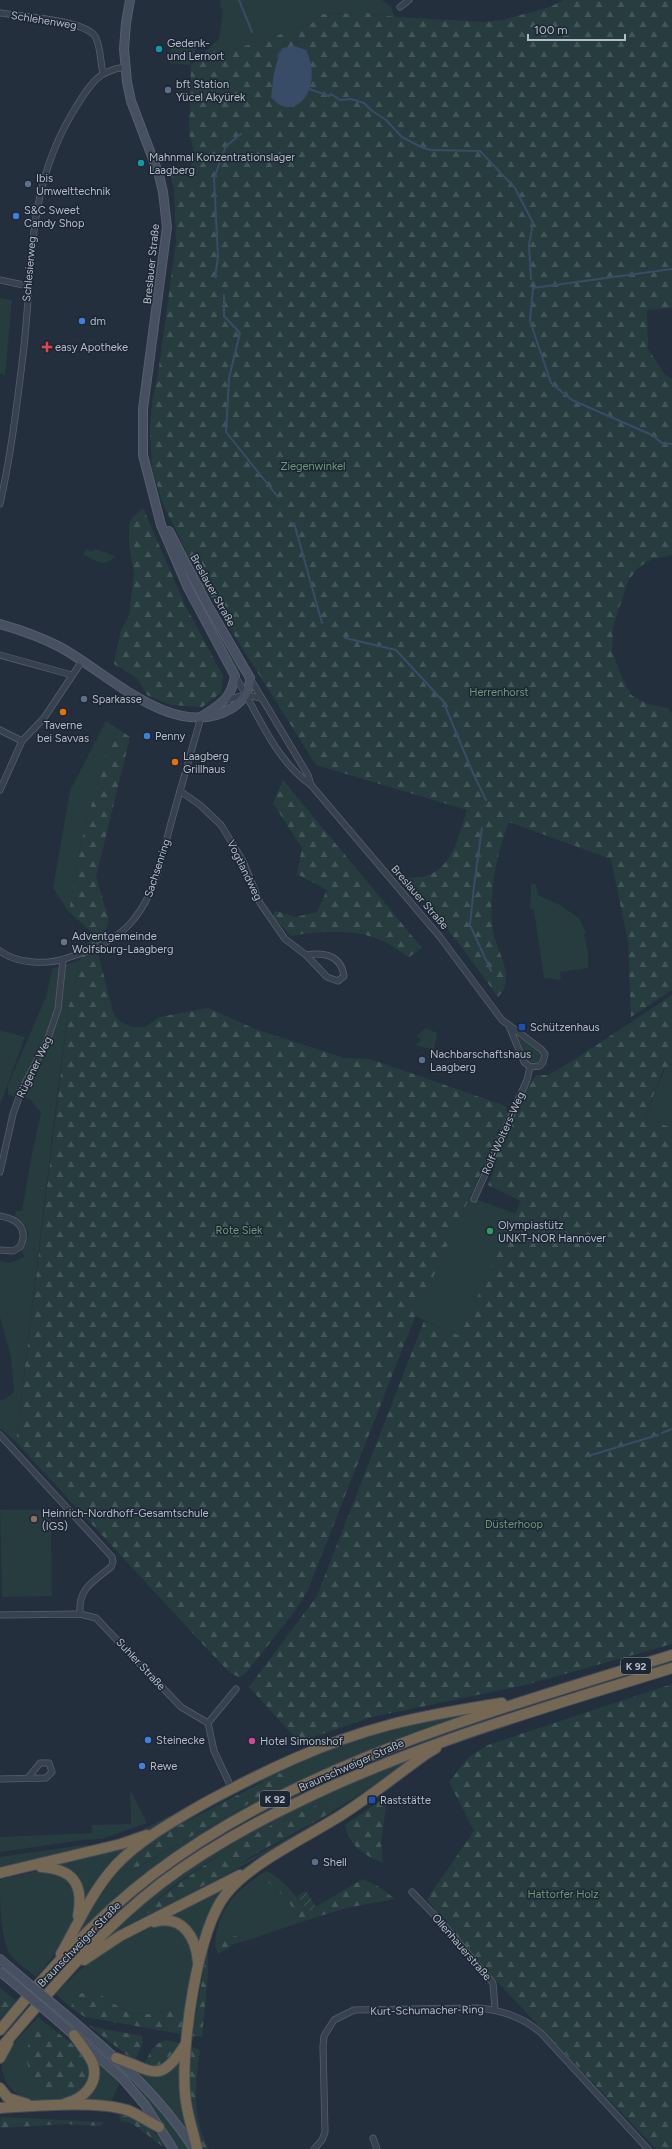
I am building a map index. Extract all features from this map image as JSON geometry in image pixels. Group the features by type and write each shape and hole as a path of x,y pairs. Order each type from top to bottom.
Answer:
{"highway":[{"name":"Braunschweiger Straße","path":"1,2028 88,1931 150,1876 180,1854 268,1803 340,1768 397,1745 539,1696 672,1655"},
{"name":"Braunschweiger Straße","path":"0,2049 58,1982 95,1942 131,1907 187,1864 223,1841 344,1779 403,1755 468,1732 672,1668"},
{"path":"51,1971 78,1921 108,1875 132,1850 154,1833 232,1789 292,1760 337,1741 389,1725 434,1715 539,1696"},
{"path":"58,1982 100,1948 259,1865 344,1814 426,1754 468,1732"},
{"path":"0,1873 121,1844 154,1833"},
{"path":"197,2149 186,2101 185,2045 198,1968 210,1922 218,1906 226,1894 242,1878 259,1865"},
{"path":"27,1867 53,1868 63,1871 72,1877 77,1884 80,1894 78,1921"},
{"path":"142,1925 159,1920 170,1921 182,1926 194,1940 198,1968"},
{"path":"0,2058 13,2033"},
{"path":"57,2105 79,2099 86,2093 93,2080 94,2071 91,2060 74,2035"},
{"path":"116,2058 128,2065 145,2071 158,2071 169,2066 185,2045"},
{"path":"0,2088 8,2098 35,2106"},
{"path":"0,2108 57,2105 108,2107 127,2110 159,2128"}],"street":[{"name":"Breslauer Straße","path":"130,0 125,31 125,67 131,101 159,175 166,210 166,242 146,382 142,434 149,483 161,525 188,588 235,676 287,763 298,776 311,785 440,937 502,1020 535,1044 545,1054 543,1062 540,1066 530,1067 524,1062 509,1026"},
{"path":"400,7 410,0"},
{"name":"Schlehenweg","path":"0,13 74,24 86,28 97,40 103,73"},
{"name":"Schlesierweg","path":"0,504 23,353 33,223 47,165 55,145 88,88 103,73 125,67"},
{"path":"0,280 28,286"},
{"name":"Breslauer Straße","path":"158,511 207,604 308,775 311,785"},
{"path":"0,624 41,638 82,661 155,707 182,717 201,717 222,714 236,705 246,695 250,686 250,678"},
{"path":"0,655 72,675"},
{"path":"0,790 22,741 44,718 82,661"},
{"path":"201,717 225,700 230,694 235,676"},
{"path":"225,700 246,695 262,698"},
{"name":"Sachsenring","path":"0,951 6,956 24,961 63,960 101,946 134,920 146,900 153,884 201,717"},
{"path":"0,730 22,741"},
{"name":"Vogtlandweg","path":"180,791 200,805 221,825 243,861 260,903 285,939 306,955 326,977 338,981 344,976 343,971 333,957 324,953 306,955"},
{"name":"Rügener Weg","path":"0,1172 13,1114 22,1089 47,1041 58,1009 63,960"},
{"name":"Rolf-Wolters-Weg","path":"474,1199 527,1080 530,1067"},
{"path":"0,1216 16,1220 22,1227 24,1234 20,1247 13,1251 0,1250"},
{"path":"0,1435 112,1557 113,1562 111,1567 83,1591 80,1598 80,1614"},
{"name":"Suhler Straße","path":"0,1616 89,1615 102,1623 181,1707 208,1723"},
{"path":"232,1789 214,1751 208,1723 236,1689"},
{"path":"0,1779 46,1778 50,1776 52,1769 49,1763 45,1762 37,1766 28,1778"},
{"name":"Ollenhauerstraße","path":"412,1892 442,1923 493,1984 495,2009"},
{"path":"0,1959 116,2058"},
{"path":"0,1972 122,2078 135,2093 173,2149"},
{"name":"Kurt-Schumacher-Ring","path":"314,2149 322,2140 324,2132 323,2046 326,2032 334,2020 354,2010 495,2009 514,2015 531,2024 541,2033 648,2149"},
{"path":"128,2065 173,2119 194,2149"},
{"path":"373,2138 377,2149"}],"green space":[{"path":"221,0 382,0 391,7 395,17 368,13 322,14 311,24 235,49 208,49 219,39 223,9 220,8"},
{"path":"563,0 672,0 672,308 647,310 648,349 665,375 672,379 672,555 652,559 639,567 628,581 613,626 612,651 621,675 631,695 647,704 668,708 672,714 672,990 631,1017 628,942 611,859 509,822 500,848 492,890 493,931 506,973 506,981 498,997 461,946 405,878 426,876 435,872 443,865 454,849 467,810 316,765 204,587 163,504 152,468 150,430 152,402 158,374 176,242 174,189 168,167 191,169 193,148 189,133 191,65 208,49 235,49 311,24 322,14 368,13 395,17 485,22 503,20 550,7","holes":["282,48 311,83 307,94 271,97 276,60"]},
{"path":"172,40 198,43 190,65 169,63"},
{"path":"0,298 12,300 5,375 0,373"},
{"path":"143,508 185,605 223,676 221,693 202,707 171,705 147,695 137,678 114,664 121,630 129,616 134,574 129,544 129,524 134,516"},
{"path":"86,549 91,551 96,549 115,556 111,560 103,563 83,555"},
{"path":"178,553 241,670 235,673 192,588"},
{"path":"106,721 118,729 101,769 81,843 69,912 53,888 70,791"},
{"name":"Rote Siek","path":"118,729 130,737 96,877 109,920 98,953 113,1012 119,1021 132,1027 145,1027 160,1017 208,1008 255,1029 344,1058 370,1059 500,1104 506,1107 508,1114 415,1317 308,1590 295,1611 245,1674 239,1677 230,1673 211,1653 16,1442 69,1006 80,960 93,933 69,912 81,843 101,769"},
{"path":"283,780 422,948 409,957 390,944 361,934 349,932 325,932 291,936 272,916 276,911 296,917 317,912 327,890 297,874 302,848 273,803"},
{"path":"531,884 536,884 538,895 560,905 579,918 586,933 584,935 588,952 588,968 560,972 561,980 544,978 534,910 530,909"},
{"path":"80,960 69,1006 59,1080 16,1442 0,1428 0,1400 5,1399 14,1392 11,1357 0,1317 0,1261 10,1263 24,1257 22,1250 29,1234 25,1225 15,1216 16,1211 22,1211 41,1113 30,1099 8,1095 8,1085 46,997 52,969"},
{"name":"Düsterhoop","path":"672,995 672,1071 664,1068 645,1117 672,1128 672,1644 525,1685 372,1717 299,1742 249,1687 317,1596 424,1321 460,1336 521,1201 488,1185 495,1167 492,1164 521,1098 536,1075 548,1075 574,1060"},
{"path":"426,1028 437,1033 434,1050 416,1045 421,1040 417,1036"},
{"path":"0,1030 25,1037 0,1105"},
{"path":"518,1037 538,1050 540,1053 539,1062 534,1064 526,1060 516,1039"},
{"path":"665,1068 672,1071 672,1128 645,1117"},
{"path":"470,1197 516,1214 460,1337 415,1316"},
{"path":"0,1510 51,1510 52,1596 2,1597"},
{"name":"Hattorfer Holz","path":"672,1684 672,2149 656,2149 485,1969 444,1922 427,1899 474,1831 449,1782 469,1757 488,1745"},
{"path":"456,1716 457,1718 396,1739 339,1764 215,1827 176,1851 147,1874 76,1938 74,1937 108,1880 123,1864 152,1841 124,1868 135,1869 271,1791 261,1781 196,1813 262,1778 293,1764 357,1740 422,1722"},
{"path":"413,1758 337,1809 258,1857 179,1902 98,1945 136,1909 167,1885 200,1863 234,1842 303,1805","holes":["326,1801 332,1810 310,1825 264,1852 144,1911 207,1862 254,1835"]},
{"path":"280,1773 284,1777 285,1783 134,1869 123,1868 141,1849 164,1833"},
{"path":"130,1790 147,1823 102,1839 83,1840 0,1852 0,1837 92,1833 92,1825 131,1824"},
{"path":"384,1798 387,1799 381,1843 383,1863 370,1857 354,1845 347,1833 345,1825"},
{"path":"326,1801 332,1803 332,1811 321,1818 250,1857 216,1879 149,1913 143,1911 173,1887 237,1844 270,1826"},
{"path":"171,1815 161,1824 143,1833 119,1841 92,1849 0,1869 0,1857 84,1845 103,1845 134,1834"},
{"path":"132,1844 84,1902 83,1892 54,1864"},
{"path":"42,1870 58,1873 68,1880 72,1886 74,1908 73,1919 64,1940 36,1977 21,1966 11,1956 6,1945 1,1917 0,1881 2,1879"},
{"path":"267,1871 290,1889 307,1912 363,1879 379,1887 395,1899 346,1908 301,1922 287,1899 260,1875"},
{"path":"260,1875 287,1899 301,1922 249,1940 235,1936 215,1945 219,1922 228,1904 234,1896"},
{"path":"234,1881 199,1944 191,1929 182,1923 166,1917"},
{"path":"306,1891 316,1907 307,1912 297,1896"},
{"path":"157,1924 173,1926 183,1933 189,1942 193,1966 187,2006 150,2014 128,2013 92,1989 74,1996 71,2008 56,1994 78,1972 102,1952 128,1936"},
{"path":"235,1936 249,1940 234,1944 218,1954 215,1945"},
{"path":"208,1946 208,1973 202,2037 192,2036"},
{"path":"0,1988 16,2001 0,2019"},
{"path":"92,1989 128,2013 150,2014 187,2006 181,2034 85,2017 71,2008 74,1996"},
{"path":"38,2017 53,2029 38,2031 31,2074 42,2087 60,2092 79,2088 90,2075 86,2087 76,2095 64,2100 50,2102 35,2101 22,2097 11,2089 4,2077 2,2062 5,2056"},
{"path":"63,2018 131,2076 129,2080 61,2019"},
{"path":"89,2026 142,2036 143,2043 135,2061"},
{"path":"53,2029 77,2048 85,2059 90,2075 79,2088 60,2092 42,2087 31,2074 25,2057 29,2042 38,2031"},
{"path":"167,2040 179,2043 173,2057 158,2068 144,2065 155,2046 162,2041"},
{"path":"191,2047 200,2050 196,2088 197,2113 204,2138 209,2149 202,2149 193,2125 189,2086"},
{"path":"95,2058 120,2082 110,2104 84,2099"},
{"path":"181,2058 190,2137 157,2093 142,2077 144,2074 152,2075"},
{"path":"135,2080 153,2098 190,2149 178,2149 133,2084"},
{"path":"119,2114 139,2121 165,2144 162,2146 133,2124 121,2121"},
{"path":"1,2117 104,2122 100,2126 66,2124 0,2128"}],"water":[{"path":"294,46 306,50 311,66 312,79 309,91 301,102 295,106 289,107 277,103 271,97 273,78 279,54 282,48"}],"waterway":[{"path":"239,0 252,32"},
{"path":"309,89 329,96 331,94 340,100 351,99 364,103 371,110 386,120 402,137 421,147 431,150 480,151 515,188 533,223 529,245 531,279"},
{"path":"215,277 218,257 214,178 226,146 241,134"},
{"path":"672,269 533,288 530,321 551,383 572,400 652,435 662,443 672,444"},
{"path":"224,295 224,316 240,333 229,378 226,432 278,497"},
{"path":"294,523 322,623"},
{"path":"345,638 396,650 443,701 486,800"},
{"path":"482,828 470,925 491,971"},
{"path":"662,1433 672,1429"},
{"path":"588,1456 658,1435"}],"place":[{"name":"Gedenk- und Lernort","path":"159,49"},
{"name":"bft Station Yücel Akyürek","path":"168,90"},
{"name":"Mahnmal Konzentrationslager Laagberg","path":"141,163"},
{"name":"Ibis Umwelttechnik","path":"28,184"},
{"name":"S&C Sweet Candy Shop","path":"16,216"},
{"name":"dm","path":"82,321"},
{"name":"easy Apotheke","path":"47,347"},
{"name":"Sparkasse","path":"84,699"},
{"name":"Taverne bei Savvas","path":"63,712"},
{"name":"Penny","path":"147,736"},
{"name":"Laagberg Grillhaus","path":"175,762"},
{"name":"Adventgemeinde Wolfsburg-Laagberg","path":"64,942"},
{"name":"Schützenhaus","path":"522,1027"},
{"name":"Nachbarschaftshaus Laagberg","path":"422,1060"},
{"name":"Olympiastütz UNKT-NOR Hannover","path":"490,1231"},
{"name":"Heinrich-Nordhoff-Gesamtschule (IGS)","path":"34,1519"},
{"name":"Steinecke","path":"148,1740"},
{"name":"Hotel Simonshof","path":"252,1741"},
{"name":"Rewe","path":"142,1766"},
{"name":"Raststätte","path":"372,1800"},
{"name":"Shell","path":"315,1862"}],"park label":[{"name":"Ziegenwinkel","path":"313,466"},
{"name":"Herrenhorst","path":"499,692"}]}
